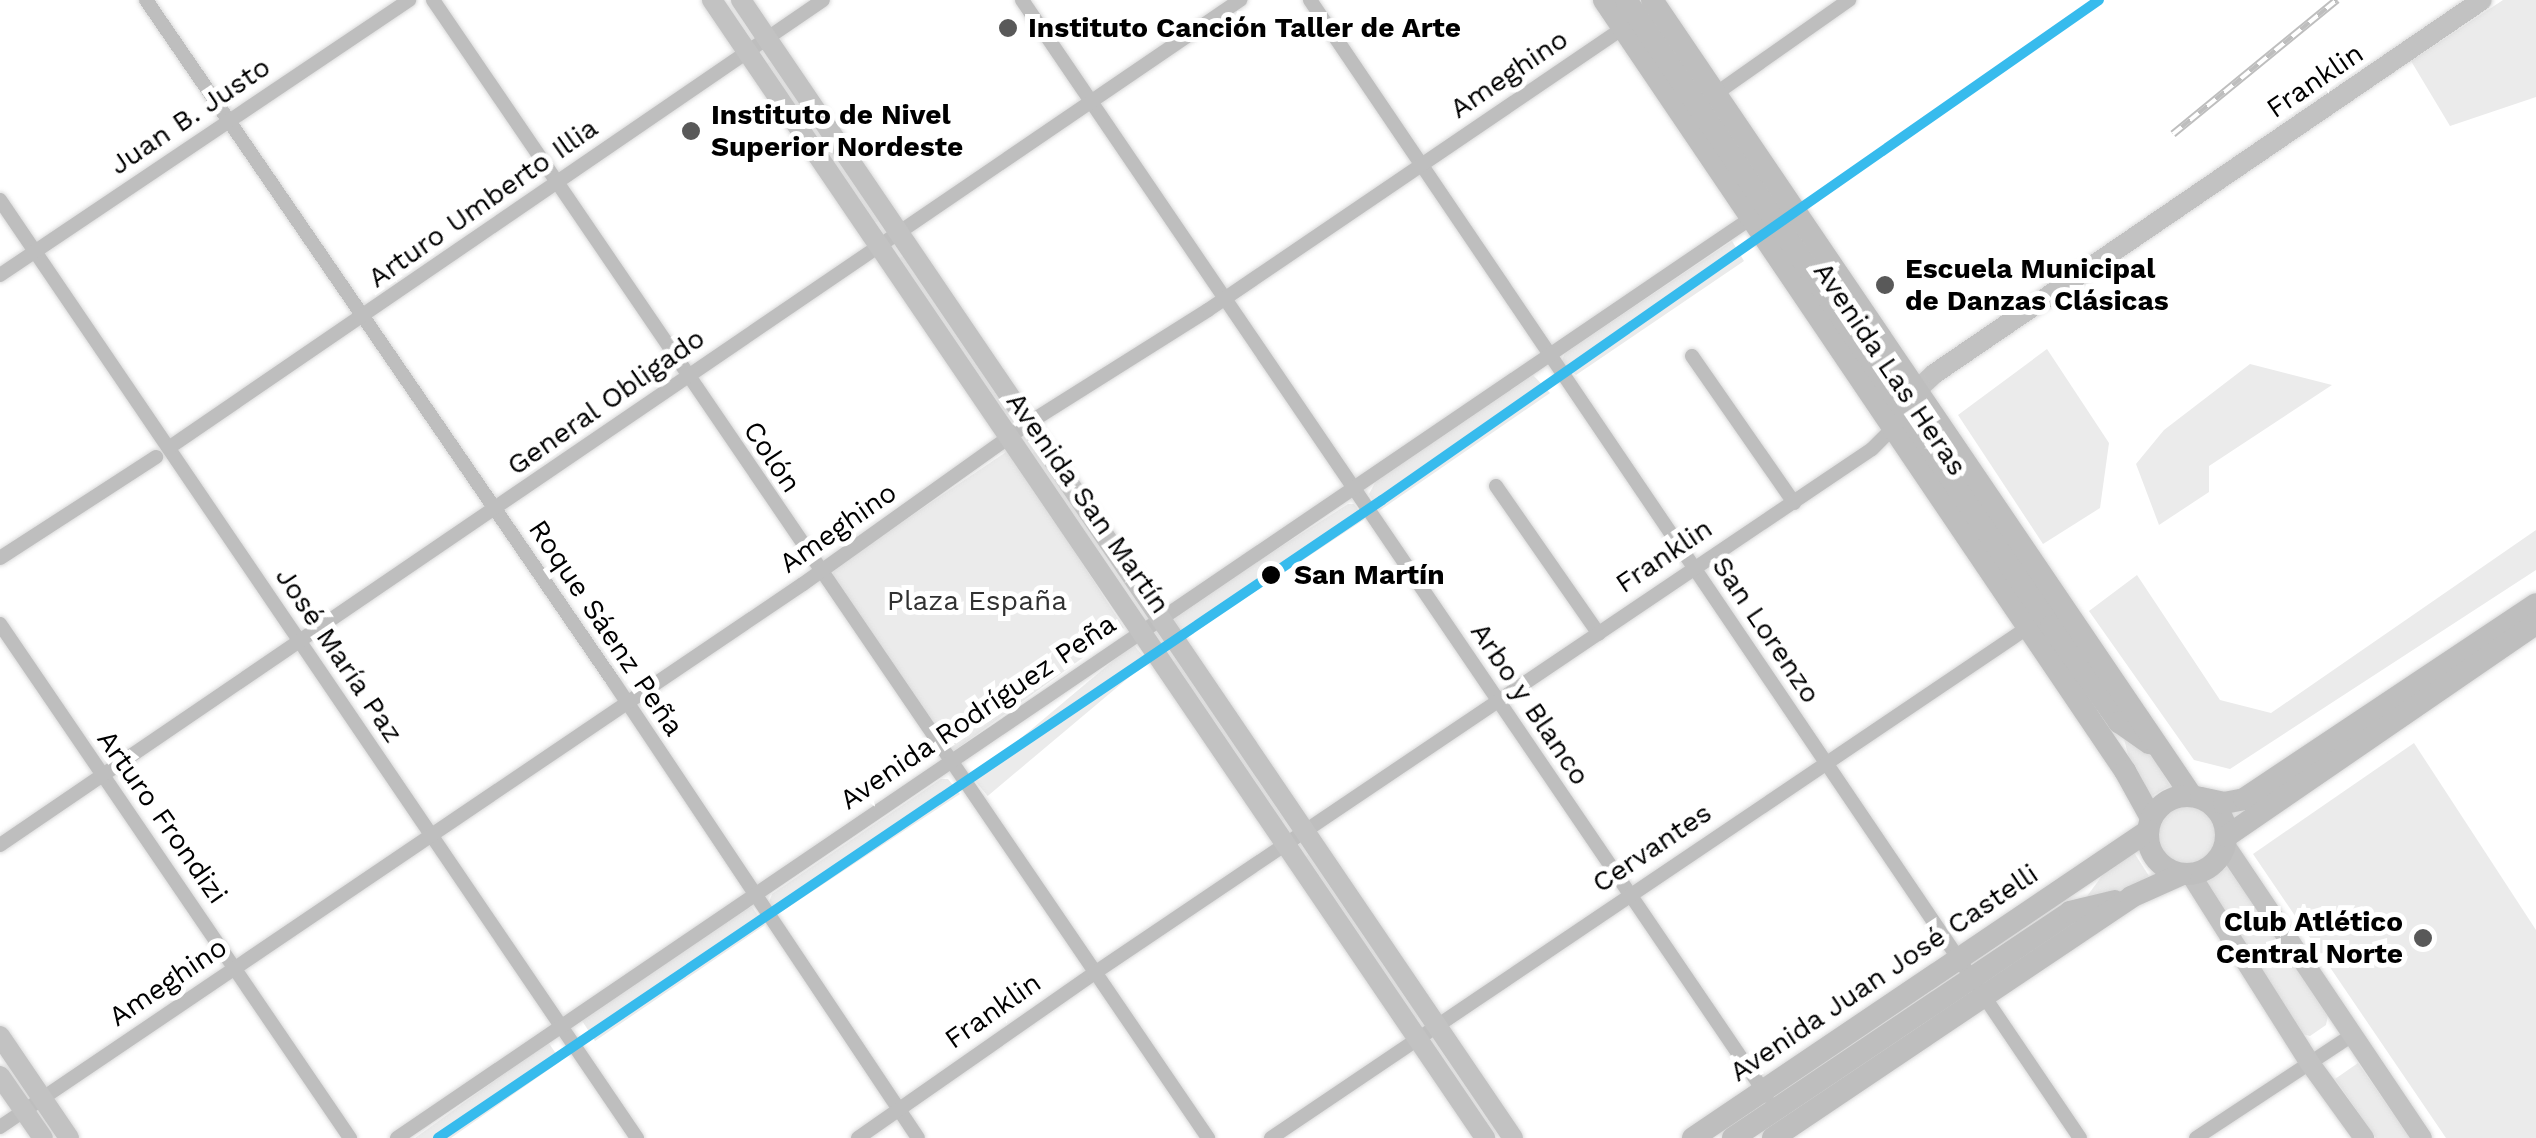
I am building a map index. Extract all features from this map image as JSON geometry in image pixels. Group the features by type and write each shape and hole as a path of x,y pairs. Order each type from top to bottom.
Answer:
{"main road":[{"name":"Avenida San Martín","path":"712,0 1027,424 1108,560"},
{"name":"Avenida San Martín","path":"741,0 1007,438 1025,455 1108,560 1297,838 1438,1026 1513,1138"},
{"name":"Avenida Las Heras","path":"1604,0 1643,8 1898,420 2119,722 2162,751"},
{"name":"Franklin","path":"1918,389 1934,374 2482,0"},
{"name":"Avenida Las Heras","path":"1769,206 1918,389 2045,616 2149,825"},
{"path":"2364,1138 2186,875 2155,860 2149,825 2168,801 2196,797 2224,803 2244,798 2536,604"},
{"name":"Avenida Las Heras","path":"2045,616 2162,751 2196,797"},
{"path":"2186,875 2216,862 2226,841 2536,624"},
{"name":"Avenida Las Heras","path":"2119,722 2125,772"},
{"path":"2196,797 2220,813 2226,841 2422,1138"},
{"name":"Avenida Juan José Castelli","path":"1972,977 2149,825"},
{"name":"Avenida San Martín","path":"1297,838 1417,1040 1484,1138"},
{"name":"Avenida Juan José Castelli","path":"2070,912 2109,859"},
{"name":"Avenida Juan José Castelli","path":"1972,977 2131,897 2186,875"},
{"name":"Avenida Juan José Castelli","path":"1733,1138 1779,1120 1972,977 2070,912 2131,897"},
{"path":"0,1036 69,1138"},
{"path":"0,1076 42,1138"},
{"name":"Avenida Juan José Castelli","path":"1693,1138 1779,1120"}],"street":[{"name":"Roque Sáenz Peña","path":"146,0 628,702 918,1138"},
{"name":"Juan B. Justo","path":"0,275 409,0"},
{"name":"Colón","path":"433,0 559,181 948,762 1208,1138"},
{"name":"Arturo Umberto Illia","path":"170,446 823,0"},
{"name":"Arbo y Blanco","path":"1022,0 1779,1120"},
{"name":"General Obligado","path":"0,846 1240,0"},
{"name":"San Lorenzo","path":"1310,0 2080,1138"},
{"path":"1700,105 1849,0"},
{"name":"Ameghino","path":"0,1127 819,572 1027,424 1224,299 1643,8"},
{"name":"José María Paz","path":"0,200 638,1138"},
{"name":"Avenida Rodríguez Peña","path":"397,1138 1769,206"},
{"path":"1692,356 1794,503"},
{"name":"Franklin","path":"858,1138 1093,974 1872,449 1918,389"},
{"path":"0,558 156,456"},
{"path":"1496,486 1599,634"},
{"name":"Cervantes","path":"1272,1138 1629,893 2045,616"},
{"name":"Arturo Frondizi","path":"0,624 350,1138"},
{"path":"2196,1138 2352,1035"}],"green space":[{"path":"2503,0 2536,0 2536,97 2450,126 2411,61"},
{"path":"772,61 882,221 871,223 766,64"},
{"path":"1732,241 1744,261 1576,375 1561,363 1565,353"},
{"path":"903,256 1009,414 1000,420 894,262"},
{"path":"2047,349 2109,443 2100,508 2043,544 1958,415"},
{"path":"2250,364 2332,385 2209,466 2209,492 2159,525 2136,464 2164,430"},
{"path":"1533,375 1550,393 1379,511 1369,494 1376,481"},
{"path":"1036,449 1104,547 1099,551 1093,551 1030,456"},
{"name":"Plaza España","path":"1006,452 1013,456 1124,628 955,750 948,750 832,581 834,568"},
{"path":"1348,504 1354,504 1365,519 1183,639 1173,624 1178,612"},
{"path":"2536,530 2536,570 2230,769 2194,760 2089,611 2137,575 2220,700 2271,713"},
{"path":"1133,644 1148,662 988,796 973,778"},
{"path":"1176,659 1288,817 1280,823 1173,662"},
{"path":"2123,735 2156,760 2170,786 2150,797 2132,770"},
{"name":"Club Atlético Central Norte","path":"2414,743 2536,930 2536,1138 2446,1138 2253,854"},
{"path":"941,779 948,779 960,794 778,914 769,902 772,894"},
{"path":"2187,802 2200,804 2211,812 2219,823 2219,849 2211,860 2200,868 2187,870 2174,868 2163,860 2155,849 2153,836 2155,823 2163,812 2174,804"},
{"path":"2133,851 2149,876 2123,893 2082,903 2107,869"},
{"path":"1309,854 1419,1016 1415,1019 1306,856"},
{"path":"2230,865 2329,1010 2326,1025 2310,1036 2299,1033 2201,884"},
{"path":"745,907 752,907 765,925 595,1041 581,1019"},
{"path":"548,1042 561,1061 451,1138 415,1138"},
{"path":"2358,1063 2410,1138 2376,1138 2335,1079"}],"railway":[{"path":"2173,134 2337,0"}],"transit line":[{"path":"438,1138 1382,500 2099,0"}],"place":[{"name":"Instituto Canción Taller de Arte","path":"1008,28"},
{"name":"Instituto de Nivel Superior Nordeste","path":"691,131"},
{"name":"Escuela Municipal de Danzas Clásicas","path":"1885,285"},
{"name":"San Martín","path":"1271,575"},
{"name":"Club Atlético Central Norte","path":"2423,938"}]}
